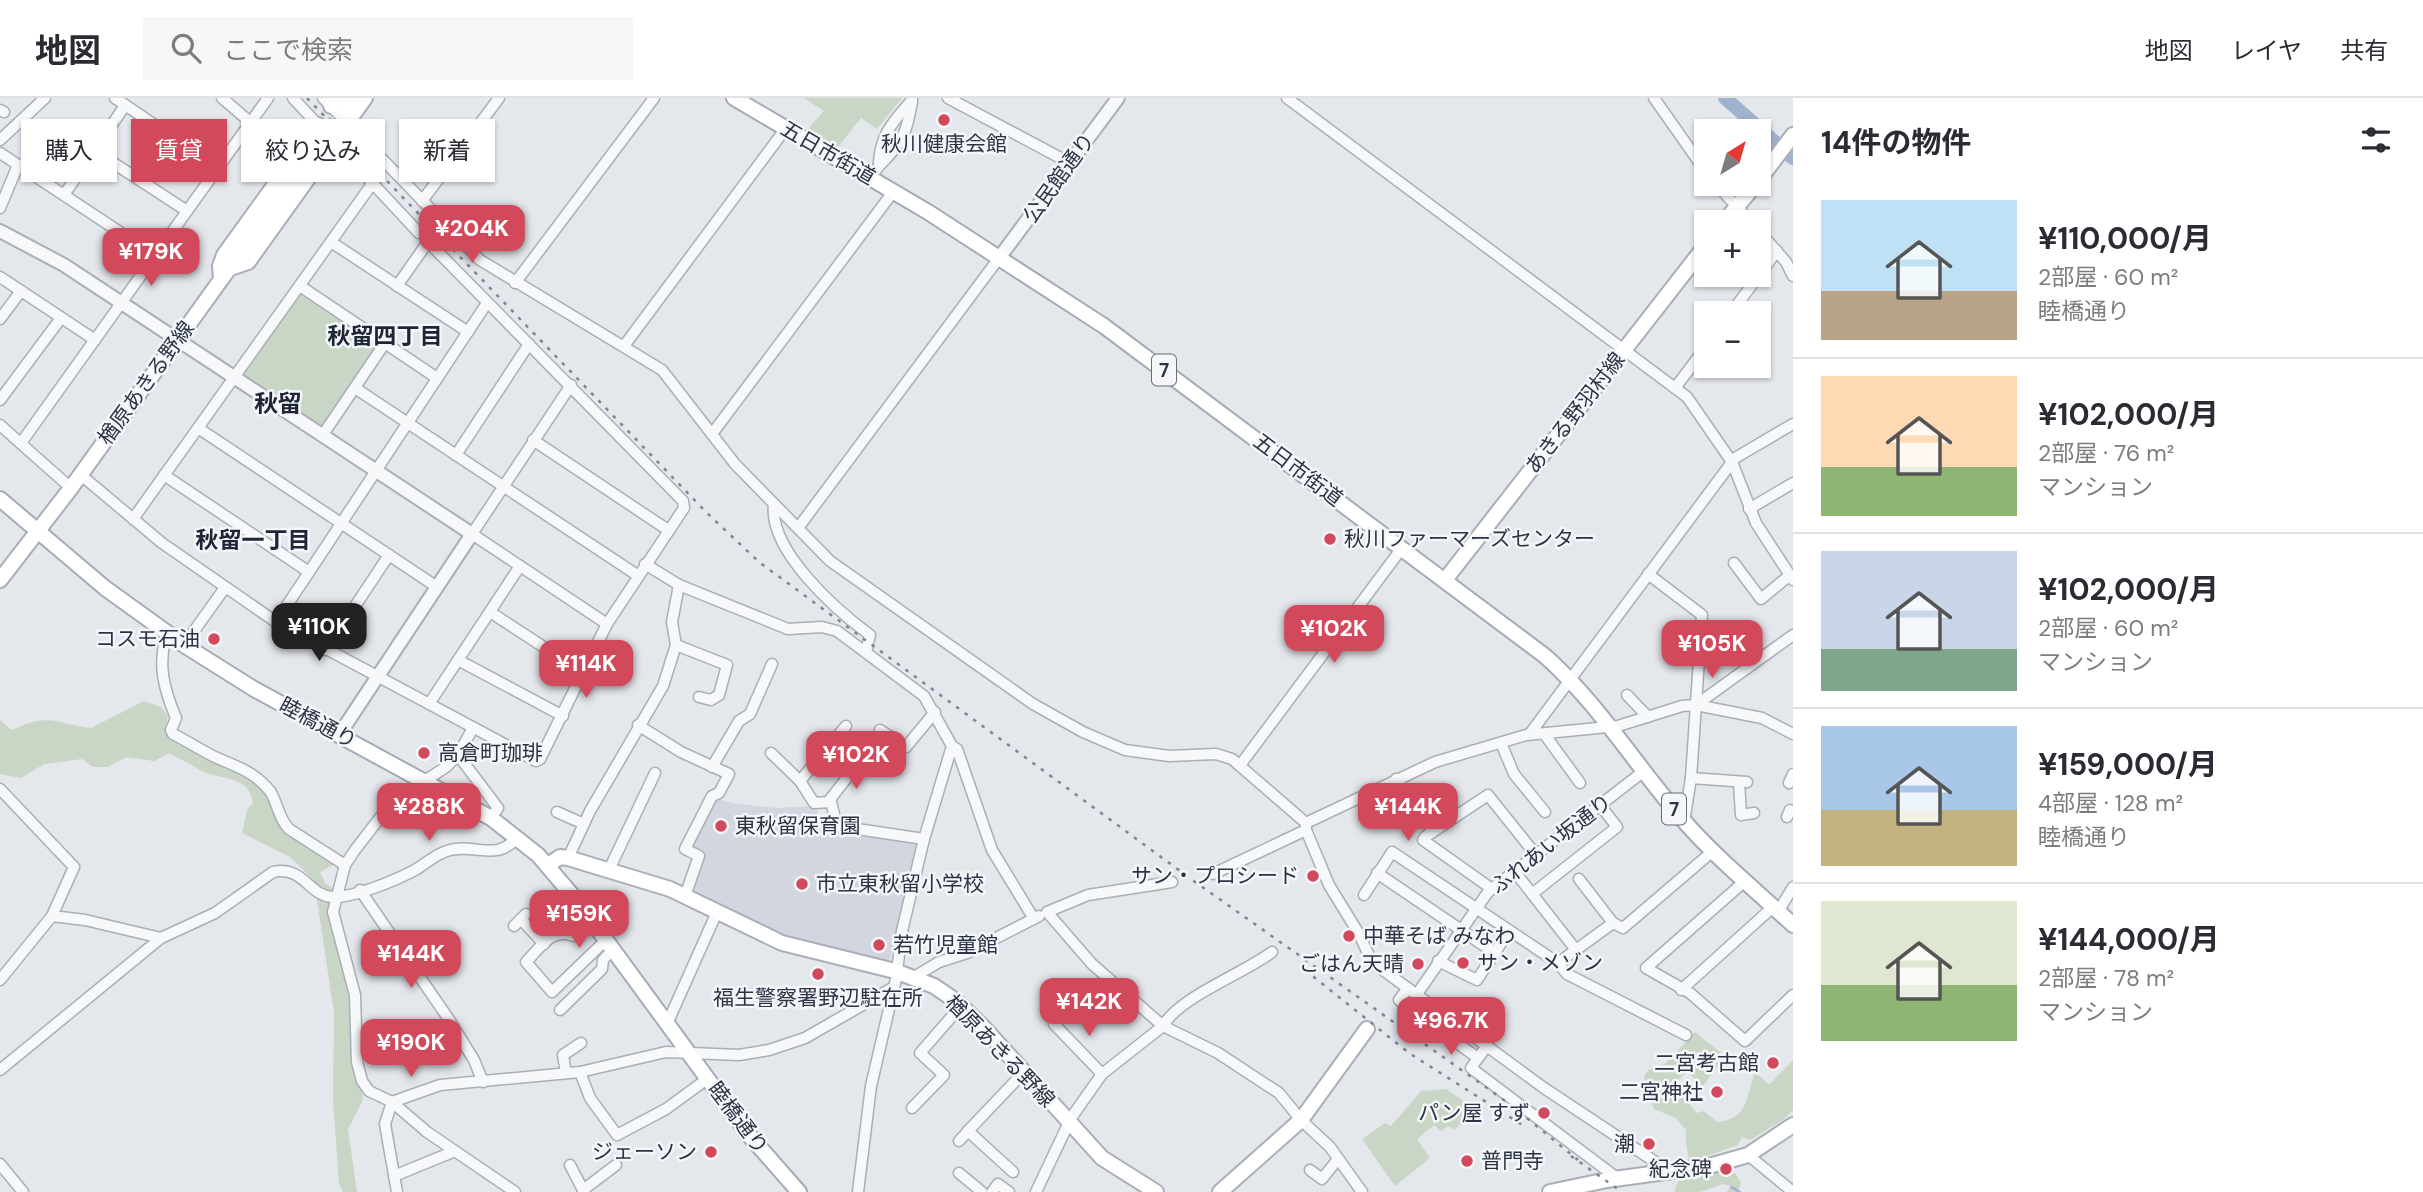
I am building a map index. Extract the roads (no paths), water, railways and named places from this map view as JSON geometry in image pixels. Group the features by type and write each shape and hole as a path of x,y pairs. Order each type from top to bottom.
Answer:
{"main road":[{"path":"350,119 365,98"},
{"name":"五日市街道","path":"734,98 893,192 1104,326 1445,580 1570,678 1685,822 1793,926"},
{"path":"1771,164 1793,135"},
{"path":"277,182 224,255 220,266 225,274 248,262 305,182"},
{"name":"楢原あきる野線","path":"0,580 81,475 291,182"},
{"path":"1734,210 1746,196"},
{"name":"あきる野羽村線","path":"1445,580 1694,260"},
{"name":"睦橋通り","path":"0,499 105,588 184,645 254,689 491,818 517,837 548,865 593,921 766,1156 799,1192"},
{"path":"548,865 560,857 568,858"},
{"name":"楢原あきる野線","path":"568,858 685,896 759,934 802,950 895,971 934,986 961,1006 1102,1158 1156,1192"},
{"path":"1220,1192 1301,1120 1367,1029"},
{"path":"1550,1192 1575,1189 1617,1178 1709,1166 1748,1155 1793,1125"}],"street":[{"path":"0,140 45,98"},
{"path":"115,98 142,119"},
{"path":"222,98 246,119"},
{"path":"252,119 268,98"},
{"path":"293,98 312,119"},
{"path":"422,201 499,98"},
{"path":"515,283 654,98"},
{"path":"948,98 1070,163"},
{"name":"公民館通り","path":"999,258 1118,98"},
{"path":"1287,98 1690,400 1732,462 1749,509 1792,578 1761,599 1734,563"},
{"path":"1654,98 1694,156"},
{"path":"879,162 880,142 890,123 913,100"},
{"path":"870,178 879,162 892,150 906,130 913,100"},
{"path":"337,102 345,119"},
{"path":"116,119 124,107"},
{"path":"890,123 898,119 903,122 906,130"},
{"path":"624,345 786,128"},
{"path":"227,155 241,135"},
{"path":"880,142 883,148 892,150"},
{"path":"0,153 156,256"},
{"path":"385,163 480,260 662,370 736,464 830,561 1033,704 1083,733 1125,750 1169,756 1216,754 1241,764 1306,826 1325,877 1359,934 1368,956 1487,1046 1636,1151 1669,1171"},
{"path":"0,208 18,165"},
{"path":"117,165 187,211"},
{"path":"64,195 73,182"},
{"path":"21,443 208,182"},
{"path":"133,519 372,184 419,233"},
{"path":"712,434 893,192"},
{"path":"1727,196 1740,210"},
{"path":"0,231 64,265 607,624"},
{"path":"331,242 468,332"},
{"path":"1771,244 1793,276"},
{"path":"81,475 224,589 276,622 536,761 563,716 607,624 637,575 684,508 683,501 571,385 430,247 397,286"},
{"path":"1740,301 1777,251"},
{"path":"798,528 999,258"},
{"path":"0,277 95,340"},
{"path":"300,286 437,379"},
{"path":"0,319 21,291"},
{"path":"276,622 487,303"},
{"path":"0,400 61,317"},
{"path":"322,436 385,343"},
{"path":"456,455 529,344"},
{"path":"1675,388 1694,363"},
{"path":"339,735 571,385"},
{"path":"355,388 637,575"},
{"path":"1529,735 1732,462 1793,424"},
{"path":"0,425 71,488"},
{"path":"198,428 437,587"},
{"path":"533,440 668,530"},
{"path":"164,475 309,572"},
{"path":"1749,509 1793,484"},
{"path":"774,504 772,518 783,543 842,615 870,635 866,652"},
{"path":"1241,764 1402,548"},
{"path":"0,568 22,554"},
{"path":"326,650 389,555"},
{"path":"645,564 679,585 788,629 822,627 837,631 924,696 952,746 957,749 992,850 1034,919"},
{"path":"429,704 520,566"},
{"path":"1648,573 1702,615 1691,778 1685,822"},
{"path":"568,858 583,824 638,725 656,701 676,645 672,622 679,585"},
{"path":"184,645 224,589"},
{"path":"490,612 582,672"},
{"path":"167,633 163,646 162,682 176,718 171,730 173,734 214,756 234,762 261,781 272,793 283,823 345,865"},
{"path":"1213,874 1428,764 1529,735 1545,736 1609,726 1696,705 1793,635"},
{"path":"676,645 727,665 719,695 711,700 699,697"},
{"path":"458,660 563,716"},
{"path":"712,767 738,721 750,714 772,664"},
{"path":"1627,695 1648,717"},
{"path":"1696,705 1762,718 1793,734"},
{"path":"880,730 906,747 935,712"},
{"path":"638,725 681,752 729,774 719,793 712,796 685,849 699,856 685,896"},
{"path":"800,781 846,726"},
{"path":"472,728 458,755 426,782 392,802 345,865 333,912 355,995 357,1062 362,1081 369,1091 392,1102 454,1151 515,1192"},
{"path":"1545,736 1580,783"},
{"path":"1500,743 1514,774 1545,812"},
{"path":"858,1192 871,1086 894,987 895,971 924,839 952,746"},
{"path":"771,754 800,781 814,803 831,802 837,826 924,839"},
{"path":"458,755 498,808 491,818"},
{"path":"828,802 860,761"},
{"name":"ふれあい坂通り","path":"1417,1010 1417,994 1475,908 1492,889 1644,771"},
{"path":"608,872 655,774"},
{"path":"1691,778 1743,782 1741,815 1754,813"},
{"path":"1396,779 1433,832"},
{"path":"0,789 74,867 52,916 0,980"},
{"path":"1492,889 1423,841 1488,795 1536,855"},
{"path":"1532,894 1617,827 1600,805"},
{"path":"557,812 583,824"},
{"path":"0,1070 161,938 215,913 273,872 284,869 295,872 321,893 335,898 400,877 447,851 460,848 494,852 511,845 517,837"},
{"path":"1579,879 1613,923 1623,928 1713,851"},
{"path":"1364,895 1392,852 1558,963 1567,974 1686,1035"},
{"path":"1515,872 1576,950"},
{"path":"1377,873 1494,953"},
{"path":"1745,881 1646,968 1700,1000 1745,1041 1793,995"},
{"path":"914,977 939,962 967,953 1046,912 1088,895 1172,882"},
{"path":"1681,990 1776,909 1793,887"},
{"path":"360,890 450,1021 474,1060 483,1082"},
{"path":"667,1024 717,912"},
{"path":"1046,912 1092,964 1163,1026 1244,1068 1279,1093 1339,1159 1362,1192"},
{"path":"52,916 85,920 161,938"},
{"path":"520,920 544,944"},
{"path":"593,921 573,936 565,932 555,934 526,962 552,992 610,944"},
{"path":"1558,963 1613,923"},
{"path":"1438,961 1477,980 1509,931"},
{"path":"560,1010 602,969 610,944"},
{"path":"1036,1192 1069,1123 1102,1074 1163,1026 1187,1001 1272,952"},
{"path":"392,1102 440,1085 580,1072 666,1052 739,1055 790,1044 894,987"},
{"path":"1417,994 1399,1000 1415,1012 1417,1010 1421,1017 1478,1058"},
{"path":"912,1108 944,1075 920,1052 961,1006"},
{"path":"1054,1024 1102,1074"},
{"path":"566,1073 563,1055 581,1044"},
{"path":"1487,1046 1471,1068 1617,1178"},
{"path":"580,1072 590,1098 617,1135 666,1109 708,1079"},
{"path":"959,1141 1024,1072"},
{"path":"392,1102 385,1124 397,1192"},
{"path":"968,1131 1013,1172"},
{"path":"394,1176 454,1151"},
{"path":"1748,1155 1793,1192"},
{"path":"1310,1170 1322,1179 1339,1159"},
{"path":"0,1164 23,1192"},
{"path":"570,1165 583,1191 616,1165"},
{"path":"959,1173 982,1192"},
{"path":"992,1192 998,1184 1009,1192"}],"waterway":[{"path":"1725,98 1793,158"},
{"path":"1731,1187 1740,1192"}],"tunnel":[{"path":"336,119 344,108"}],"railway":[{"path":"307,98 706,512 759,562 1191,879 1511,1105 1578,1160"},
{"path":"1305,970 1409,1053 1527,1128"},
{"path":"1571,1156 1622,1192"}],"place":[{"name":"秋川健康会館","path":"944,120"},
{"name":"秋川ファーマーズセンター","path":"1330,539"},
{"name":"コスモ石油","path":"214,639"},
{"name":"高倉町珈琲","path":"424,753"},
{"name":"東秋留保育園","path":"721,826"},
{"name":"サン・プロシード","path":"1313,876"},
{"name":"市立東秋留小学校","path":"802,884"},
{"name":"中華そば みなわ","path":"1349,936"},
{"name":"若竹児童館","path":"879,945"},
{"name":"サン・メゾン","path":"1463,963"},
{"name":"ごはん天晴","path":"1418,964"},
{"name":"福生警察署野辺駐在所","path":"818,974"},
{"name":"二宮考古館","path":"1773,1063"},
{"name":"二宮神社","path":"1717,1092"},
{"name":"パン屋 すず","path":"1544,1113"},
{"name":"潮","path":"1649,1144"},
{"name":"ジェーソン","path":"711,1152"},
{"name":"普門寺","path":"1467,1161"},
{"name":"紀念碑","path":"1726,1169"}],"district":[{"name":"秋留四丁目","path":"385,336"},
{"name":"秋留","path":"278,404"},
{"name":"秋留一丁目","path":"253,540"}]}
